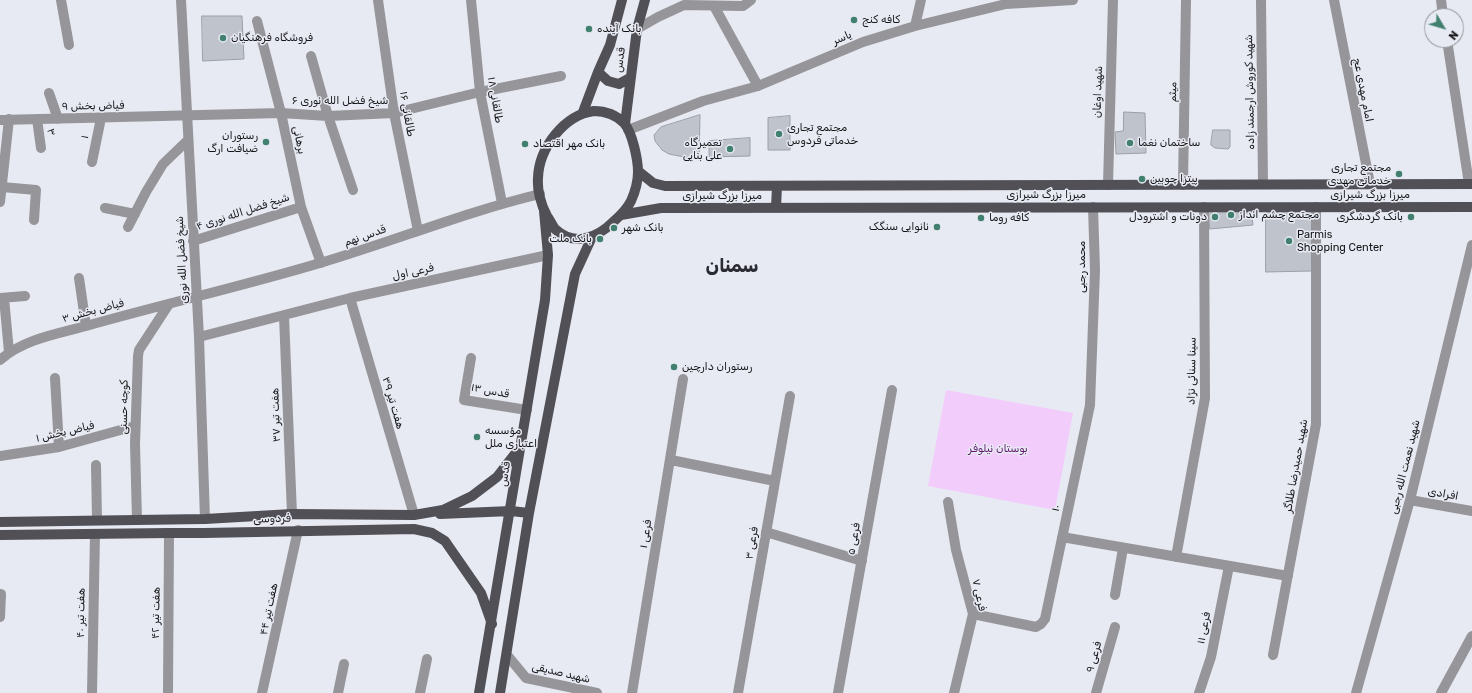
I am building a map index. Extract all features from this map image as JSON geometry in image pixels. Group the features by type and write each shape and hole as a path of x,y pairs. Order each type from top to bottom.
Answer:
{"main road":[{"name":"قدس","path":"584,112 598,72 610,45 622,0"},
{"name":"قدس","path":"626,127 630,78 637,29 645,0"},
{"path":"598,72 608,81 619,84 630,78"},
{"path":"604,111 616,116 626,127 633,143 638,171 636,187 630,202 609,227 592,238 571,239 554,228 544,211 538,178 540,163 546,149 555,135 567,123 584,112 604,111"},
{"name":"میرزا بزرگ شیرازی","path":"638,171 653,183 665,186 1471,184"},
{"path":"776,208 777,186"},
{"name":"میرزا بزرگ شیرازی","path":"621,214 661,208 1472,207"},
{"name":"قدس","path":"480,693 546,300 548,255 544,211"},
{"path":"500,693 529,514 575,274 592,238"},
{"name":"فردوسی","path":"414,515 443,510 472,496 497,477 521,446"},
{"name":"فردوسی","path":"0,522 204,519 292,514 414,515 511,511 529,514"},
{"path":"204,519 204,533"},
{"name":"فردوسی","path":"0,535 414,529 432,533 445,541 482,593 492,624"}],"street":[{"path":"61,0 69,45"},
{"name":"شیخ فضل الله نوری","path":"181,0 199,337 204,519"},
{"name":"طالقانی ۱۶","path":"378,0 394,113 418,231"},
{"name":"طالقانی ۱۸","path":"470,0 480,92 502,203"},
{"path":"637,29 658,16 684,5 744,6 751,0"},
{"path":"915,26 921,0"},
{"name":"یاسر","path":"626,127 704,101 758,86 864,42 915,26 1006,4 1073,0"},
{"name":"شهید اوغان","path":"1108,185 1113,0"},
{"name":"میثم","path":"1183,185 1186,0"},
{"name":"شهید کوروش ارجمند زاده","path":"1261,0 1263,184"},
{"name":"امام مهدی عج","path":"1334,0 1370,184"},
{"path":"714,6 758,86"},
{"name":"برهانی","path":"257,22 281,113 301,207 321,263"},
{"path":"1448,48 1471,184"},
{"path":"311,56 328,116 353,190"},
{"name":"شیخ فضل الله نوری ۶","path":"187,116 281,113 328,116 394,113 480,92 561,76"},
{"path":"49,93 58,118"},
{"name":"فیاض بخش ۹","path":"5,120 187,116"},
{"name":"۱","path":"92,162 101,118"},
{"name":"۳","path":"37,119 41,148"},
{"path":"0,202 5,120"},
{"path":"128,227 146,192 163,164 188,140"},
{"path":"2,187 36,190 34,220"},
{"name":"قدس نهم","path":"197,298 321,263 502,203 540,194"},
{"name":"شیخ فضل الله نوری ۴","path":"193,241 301,207"},
{"name":"محمد رجبی","path":"1092,207 1095,270 1093,327"},
{"name":"سینا سنائی نژاد","path":"1176,557 1205,398 1204,207"},
{"name":"شهید حمیدرضا طلاگر","path":"1273,655 1316,424 1316,207"},
{"path":"105,208 135,214"},
{"name":"شهید نعمت الله رجبی","path":"1356,693 1410,500 1472,245"},
{"name":"فرعی اول","path":"199,337 350,298 548,255"},
{"path":"79,278 86,326"},
{"path":"10,352 2,298 25,296"},
{"name":"فیاض بخش ۳","path":"0,360 23,344 169,304 197,298"},
{"name":"هفت تیر ۳۹","path":"350,298 414,515"},
{"name":"کوچه حسنی","path":"137,520 135,426 137,364 139,350 169,304"},
{"name":"هفت تیر ۳۷","path":"284,316 292,514"},
{"name":"۱۰","path":"973,614 1036,627 1045,619 1090,405 1093,327"},
{"name":"قدس ۱۳","path":"471,358 464,400 527,410"},
{"path":"55,378 59,447"},
{"name":"فرعی ۱","path":"632,693 683,379"},
{"name":"فرعی ۵","path":"838,693 892,390"},
{"name":"فرعی ۳","path":"738,693 790,396"},
{"name":"فیاض بخش ۱","path":"0,456 59,447 135,426"},
{"path":"671,460 775,480"},
{"path":"96,465 97,520"},
{"name":"افرادی","path":"1410,500 1472,511"},
{"name":"فرعی ۷","path":"948,502 956,550 973,614 954,693"},
{"name":"هفت تیر ۴۴","path":"262,693 298,530"},
{"name":"هفت تیر ۴۲","path":"168,693 169,532"},
{"path":"766,532 862,561"},
{"name":"هفت تیر ۴۰","path":"92,693 95,534"},
{"path":"1062,537 1288,576"},
{"path":"1115,595 1123,548"},
{"name":"فرعی ۱۱","path":"1199,693 1211,657 1229,566"},
{"path":"0,617 1,594"},
{"name":"فرعی ۹","path":"1096,693 1115,627"},
{"path":"1441,693 1472,636"},
{"name":"شهید صدیقی","path":"507,654 526,678 569,690 597,693"},
{"path":"420,693 427,659"},
{"path":"338,693 344,664"}],"green space":[{"name":"بوستان نیلوفر","path":"946,390 1073,413 1055,510 928,486"}],"building":[{"name":"فروشگاه فرهنگیان","path":"202,16 242,16 244,59 203,61"},
{"name":"ساختمان نغما","path":"1124,112 1145,113 1146,153 1116,154 1115,132 1123,131"},
{"path":"700,115 699,160 669,154 662,150 655,141 654,135 661,127"},
{"name":"مجتمع تجاری خدماتی فردوس","path":"790,116 790,150 768,150 768,118"},
{"path":"1213,130 1230,130 1230,147 1228,149 1215,148 1211,145"},
{"name":"تعمیرگاه علی بنایی","path":"750,138 750,156 709,157 709,141"},
{"name":"مجتمع چشم انداز","path":"1209,209 1251,209 1253,225 1210,229"},
{"name":"Parmis Shopping Center","path":"1266,210 1313,210 1312,271 1266,272"}],"place":[{"name":"کافه کنج","path":"854,20"},
{"name":"بانک آینده","path":"589,29"},
{"name":"فروشگاه فرهنگیان","path":"223,38"},
{"name":"مجتمع تجاری خدماتی فردوس","path":"779,134"},
{"name":"رستوران ضیافت ارگ","path":"266,142"},
{"name":"ساختمان نغما","path":"1130,143"},
{"name":"بانک مهر اقتصاد","path":"525,144"},
{"name":"تعمیرگاه علی بنایی","path":"730,149"},
{"name":"مجتمع تجاری خدماتی مهدی","path":"1399,174"},
{"name":"پیتزا چوبین","path":"1142,179"},
{"name":"مجتمع چشم انداز","path":"1231,215"},
{"name":"دونات و اشترودل","path":"1215,217"},
{"name":"بانک گردشگری","path":"1411,217"},
{"name":"کافه روما","path":"981,218"},
{"name":"نانوایی سنگک","path":"937,227"},
{"name":"بانک شهر","path":"614,228"},
{"name":"بانک ملت","path":"600,239"},
{"name":"Parmis Shopping Center","path":"1289,241"},
{"name":"رستوران دارچین","path":"674,367"},
{"name":"مؤسسه اعتباری ملل","path":"477,437"}],"district":[{"name":"سمنان","path":"732,267"}]}
